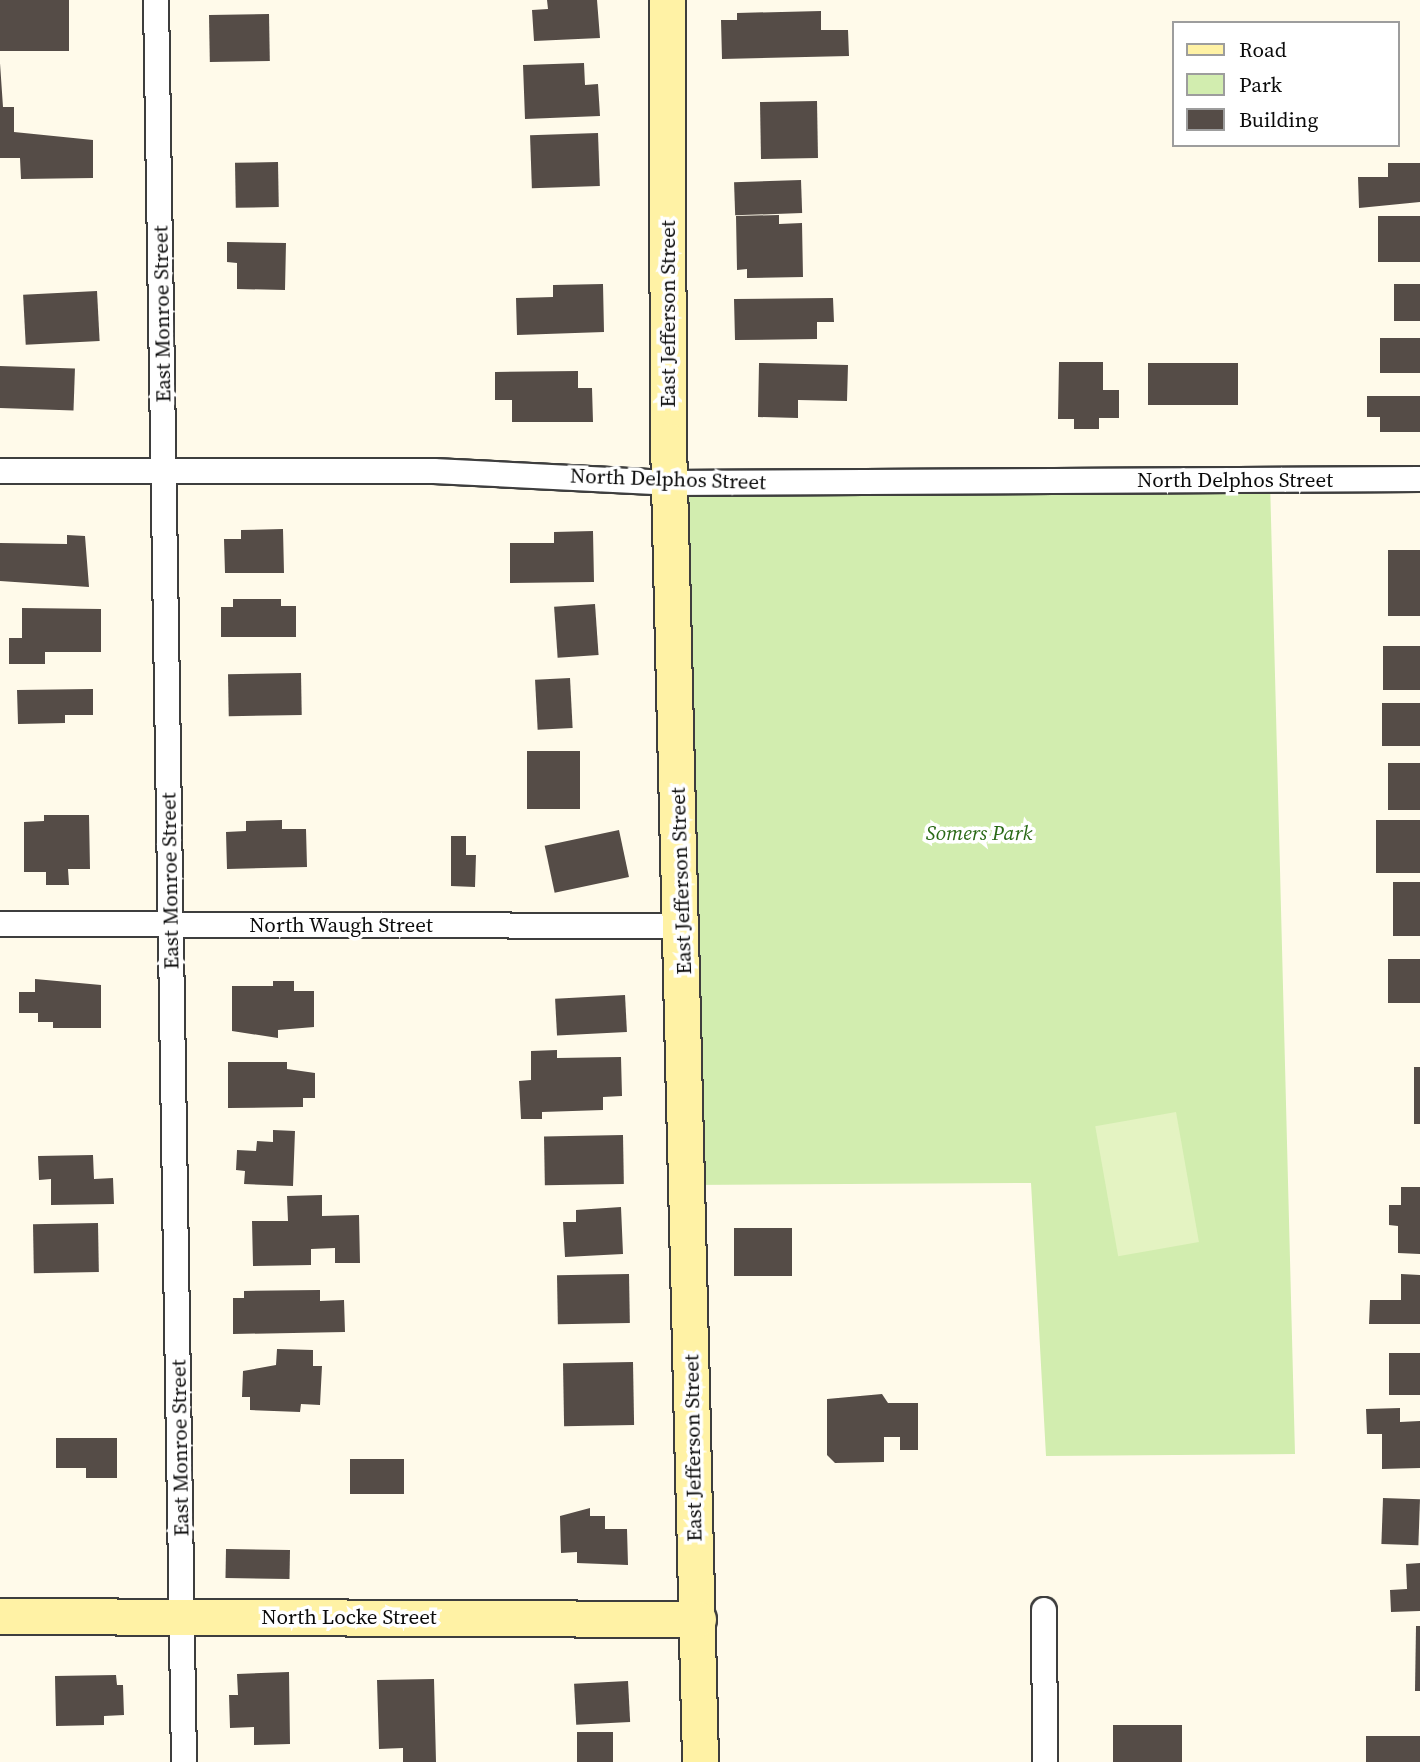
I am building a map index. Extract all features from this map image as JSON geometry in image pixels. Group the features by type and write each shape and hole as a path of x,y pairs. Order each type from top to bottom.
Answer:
{"street":[{"name":"East Monroe Street","path":"156,0 184,1762"},
{"name":"East Jefferson Street","path":"667,0 670,483 700,1762"},
{"name":"North Delphos Street","path":"0,471 434,471 670,483 1420,479"},
{"name":"North Waugh Street","path":"0,924 682,926"},
{"path":"1044,1610 1045,1762"},
{"name":"North Locke Street","path":"0,1616 698,1619"}],"green space":[{"name":"Somers Park","path":"1270,480 1295,1454 1046,1456 1031,1183 689,1185 669,483"},
{"path":"1176,1112 1199,1242 1118,1256 1095,1126"}],"building":[{"path":"0,0 69,0 69,51 0,51"},
{"path":"547,0 597,0 600,38 534,41 532,10 548,9"},
{"path":"821,11 821,30 848,30 849,56 722,59 721,20 737,20 737,13"},
{"path":"269,14 270,61 210,62 209,15"},
{"path":"0,63 3,107 14,107 14,132 93,140 93,178 21,179 20,158 0,158"},
{"path":"584,63 585,85 598,84 600,116 525,119 523,65"},
{"path":"817,101 818,158 761,159 760,102"},
{"path":"598,133 600,186 532,188 530,135"},
{"path":"278,162 279,207 236,208 235,163"},
{"path":"1388,163 1420,163 1420,202 1359,208 1358,177 1388,177"},
{"path":"801,180 802,213 735,215 734,182"},
{"path":"779,215 779,224 802,223 803,277 747,278 747,269 737,270 736,216"},
{"path":"1378,216 1420,216 1420,262 1378,262"},
{"path":"227,242 286,243 285,290 237,289 237,263 227,262"},
{"path":"603,284 604,332 517,335 516,298 553,297 553,285"},
{"path":"1394,284 1420,284 1420,321 1394,321"},
{"path":"97,291 100,341 26,345 23,295"},
{"path":"833,298 834,322 817,322 817,339 735,340 734,299"},
{"path":"1380,338 1420,338 1420,373 1380,373"},
{"path":"1059,362 1103,362 1103,390 1119,390 1119,418 1099,418 1099,429 1074,429 1074,419 1058,419"},
{"path":"759,363 848,365 847,401 798,400 798,418 758,417"},
{"path":"1148,363 1238,363 1238,405 1148,405"},
{"path":"0,366 75,369 73,411 0,408"},
{"path":"578,371 578,388 592,388 593,422 512,422 512,400 495,400 495,372"},
{"path":"1367,396 1420,396 1420,432 1380,432 1380,417 1367,417"},
{"path":"283,529 284,573 225,573 224,539 241,539 241,530"},
{"path":"593,531 594,582 510,583 510,543 554,543 554,532"},
{"path":"67,535 85,536 89,587 0,581 0,543 67,544"},
{"path":"1388,550 1420,550 1420,616 1388,616"},
{"path":"233,599 281,599 281,606 296,606 296,637 221,637 221,607 233,607"},
{"path":"595,604 599,655 558,658 554,607"},
{"path":"22,608 101,609 101,652 45,652 45,664 9,664 9,638 22,638"},
{"path":"1383,646 1420,646 1420,690 1383,690"},
{"path":"301,673 302,715 229,716 228,674"},
{"path":"570,678 573,728 538,730 535,680"},
{"path":"93,689 93,715 65,715 65,723 18,724 17,690"},
{"path":"1382,703 1420,703 1420,746 1382,746"},
{"path":"527,751 580,751 580,809 527,809"},
{"path":"1388,763 1420,763 1420,810 1388,810"},
{"path":"44,815 89,815 90,869 68,869 69,885 46,885 46,872 24,872 24,822 44,821"},
{"path":"282,820 282,829 306,829 307,867 227,869 226,832 246,831 246,821"},
{"path":"1376,820 1420,820 1420,873 1376,873"},
{"path":"619,830 629,877 555,893 545,846"},
{"path":"451,836 466,836 466,855 476,855 475,887 451,886"},
{"path":"1393,882 1420,882 1420,936 1393,936"},
{"path":"1388,959 1420,959 1420,1003 1388,1003"},
{"path":"35,979 101,985 101,1028 53,1028 53,1022 38,1022 38,1013 19,1013 19,992 35,992"},
{"path":"273,981 294,981 294,991 314,991 314,1027 278,1030 278,1038 232,1031 232,986 273,986"},
{"path":"625,995 627,1032 557,1036 555,999"},
{"path":"557,1050 557,1058 621,1057 622,1096 603,1097 603,1110 542,1112 542,1119 521,1119 519,1081 531,1080 531,1051"},
{"path":"228,1062 287,1062 287,1069 315,1073 315,1098 303,1098 303,1107 228,1108"},
{"path":"1414,1067 1420,1067 1420,1124 1414,1124"},
{"path":"273,1130 295,1131 293,1186 244,1184 245,1171 236,1170 237,1150 256,1151 257,1141 273,1142"},
{"path":"623,1135 624,1184 545,1185 544,1136"},
{"path":"93,1155 94,1179 113,1178 114,1204 51,1205 51,1179 39,1180 38,1156"},
{"path":"1401,1187 1420,1187 1420,1254 1398,1253 1398,1226 1389,1225 1389,1205 1401,1205"},
{"path":"322,1195 322,1216 359,1215 360,1263 335,1263 335,1248 311,1249 311,1265 253,1266 252,1221 288,1221 287,1196"},
{"path":"621,1207 623,1254 565,1257 563,1222 576,1222 576,1210"},
{"path":"98,1223 99,1272 34,1273 33,1224"},
{"path":"734,1228 792,1228 792,1276 734,1276"},
{"path":"629,1274 630,1323 558,1324 557,1275"},
{"path":"1401,1274 1420,1275 1420,1324 1369,1324 1370,1300 1401,1300"},
{"path":"320,1290 320,1301 344,1300 345,1332 233,1334 233,1298 244,1298 244,1291"},
{"path":"277,1349 313,1350 313,1366 322,1366 320,1405 301,1404 300,1412 250,1410 250,1397 242,1397 243,1371 276,1365"},
{"path":"1389,1353 1420,1353 1420,1395 1389,1395"},
{"path":"633,1362 634,1425 564,1426 563,1363"},
{"path":"882,1394 888,1403 918,1403 918,1450 900,1450 900,1437 884,1437 884,1462 835,1463 827,1455 827,1399"},
{"path":"1400,1408 1400,1422 1420,1421 1420,1468 1382,1469 1382,1434 1367,1434 1366,1409"},
{"path":"56,1438 117,1438 117,1478 86,1478 86,1468 56,1468"},
{"path":"350,1459 404,1459 404,1494 350,1494"},
{"path":"1383,1498 1420,1499 1418,1545 1381,1544"},
{"path":"590,1508 590,1516 605,1516 605,1529 627,1529 628,1565 577,1563 577,1552 561,1553 560,1516"},
{"path":"226,1549 290,1550 289,1579 225,1578"},
{"path":"1420,1563 1420,1611 1391,1612 1390,1590 1407,1589 1406,1564"},
{"path":"1416,1626 1420,1626 1420,1691 1415,1691"},
{"path":"289,1672 290,1744 254,1745 254,1727 230,1728 229,1695 238,1695 237,1674"},
{"path":"116,1675 117,1685 123,1685 124,1715 104,1716 104,1725 56,1726 55,1676"},
{"path":"434,1679 436,1762 403,1762 403,1748 379,1749 377,1680"},
{"path":"628,1681 630,1722 576,1725 574,1684"},
{"path":"1113,1725 1182,1725 1182,1762 1113,1762"},
{"path":"577,1732 613,1732 613,1762 577,1762"},
{"path":"1366,1736 1420,1736 1420,1762 1366,1762"}]}
